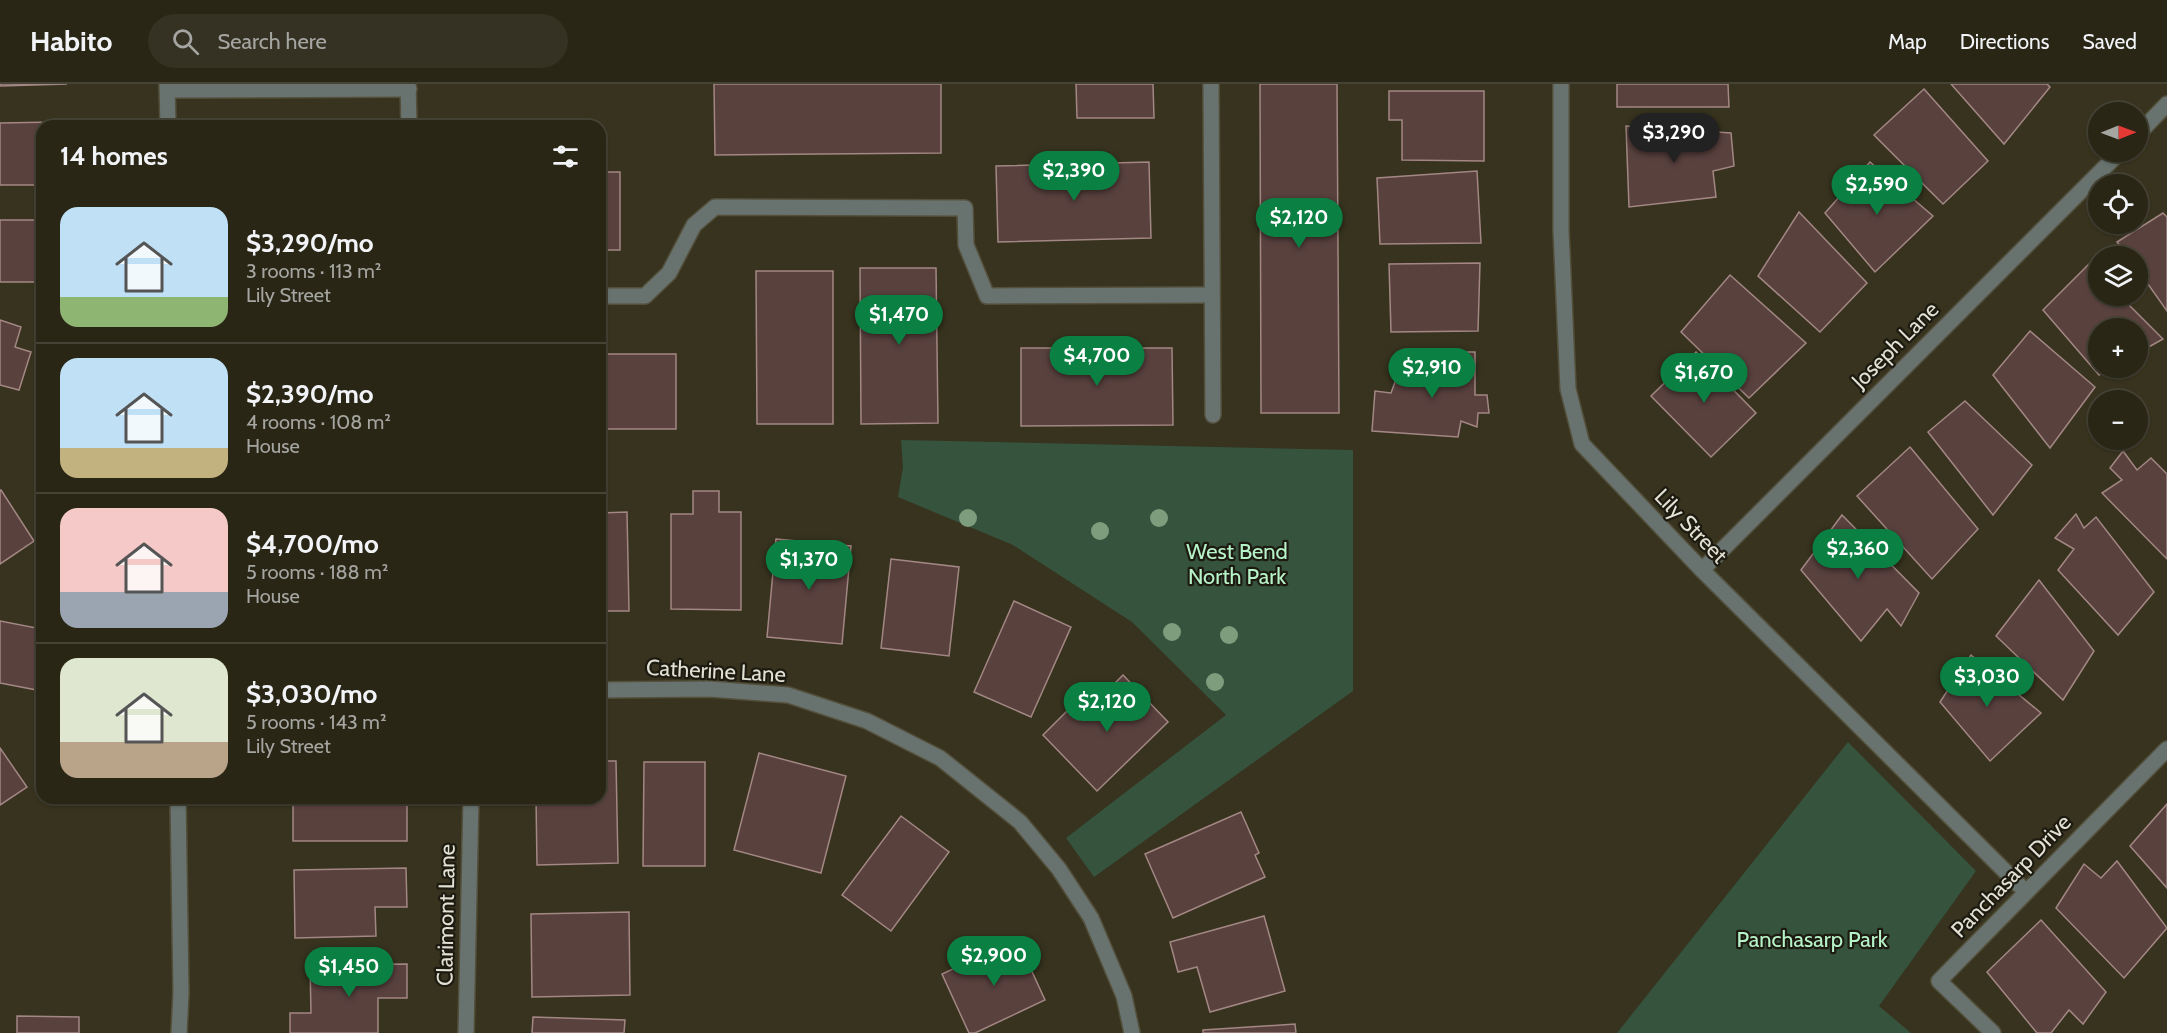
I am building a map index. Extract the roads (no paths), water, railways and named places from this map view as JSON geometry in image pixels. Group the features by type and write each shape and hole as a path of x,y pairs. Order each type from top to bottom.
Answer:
{"street":[{"path":"1211,84 1213,415"},
{"name":"Lily Street","path":"1561,84 1561,230 1568,389 1582,444 1702,570 2026,892"},
{"path":"168,120 167,87 408,87 408,120"},
{"path":"2148,124 2167,105"},
{"name":"Joseph Lane","path":"1702,570 2110,162"},
{"path":"606,296 645,296 669,273 694,225 715,207 965,208 966,245 987,296 1212,295"},
{"name":"Catherine Lane","path":"606,690 710,689 788,695 867,721 940,758 1020,822 1059,869 1091,918 1124,996 1132,1033"},
{"name":"Panchasarp Drive","path":"1994,1033 1939,981 2167,749"},
{"path":"178,804 181,993 179,1033"},
{"name":"Clarimont Lane","path":"466,1033 471,804"}],"park label":[{"name":"West Bend North Park","path":"1237,564"},
{"name":"Panchasarp Park","path":"1812,939"}]}
